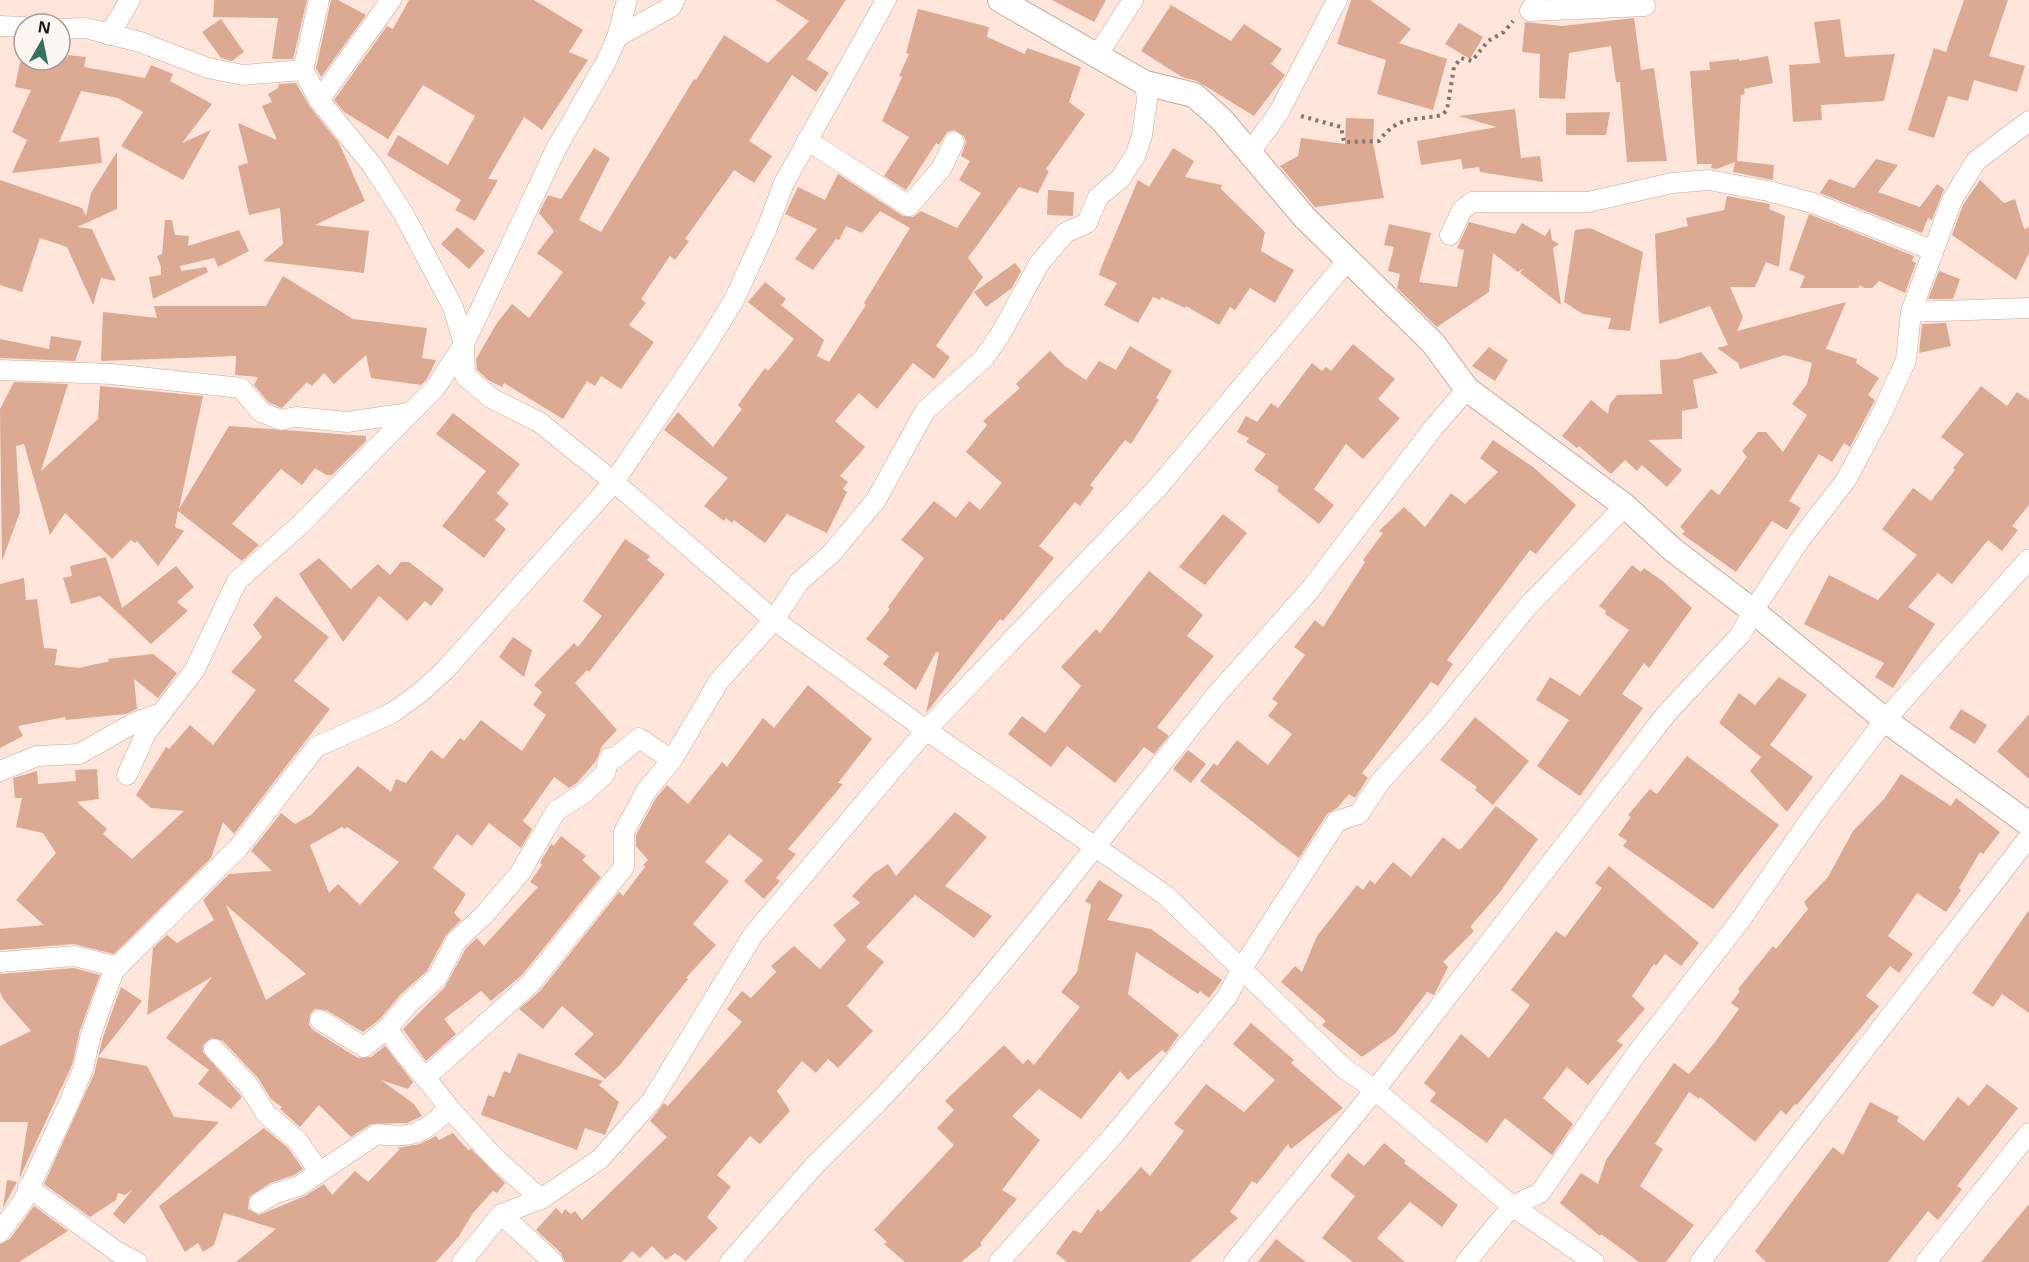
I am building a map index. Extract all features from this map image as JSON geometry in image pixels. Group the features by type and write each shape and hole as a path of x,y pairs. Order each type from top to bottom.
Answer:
{"street":[{"path":"109,35 130,0"},
{"path":"319,0 303,70 319,100 372,165 403,213 453,307 464,344 465,376 490,398 538,422 614,482 774,620 926,730 1096,845 1165,895 1344,1068 1375,1090 1512,1206 1594,1262"},
{"path":"319,100 391,0"},
{"path":"127,774 146,733 165,712 194,671 237,581 301,524 436,387 464,344 542,179 617,37 627,0"},
{"path":"617,37 671,7 675,0"},
{"path":"0,1232 23,1201 83,1069 91,1034 114,970 239,847 316,747 392,713 421,692 453,661 614,482 734,300 767,228 784,183 886,0"},
{"path":"1000,0 1098,54 1145,83 1194,95 1221,119 1305,218 1433,343 1467,389 1625,506 1673,550 1753,611 1885,720 2029,824"},
{"path":"1098,54 1133,0"},
{"path":"1250,152 1278,114 1337,0"},
{"path":"1534,5 1645,6"},
{"path":"72,29 86,28 140,42 208,68 243,75 303,70"},
{"path":"426,1077 531,983 624,867 624,832 646,791 672,760 719,681 774,620 799,582 831,554 876,500 925,411 984,358 1000,335 1039,264 1065,233 1087,223 1098,197 1130,167 1142,135 1147,100 1145,83"},
{"path":"1234,1262 1375,1090 1667,713 1741,634 1753,611 1799,540 1846,480 1906,360 1911,312 1952,200 1976,161 2029,121"},
{"path":"807,140 909,206 941,169 954,142"},
{"path":"1450,235 1462,210 1472,202 1588,202 1672,183 1709,180 1768,191 1813,203 1932,250"},
{"path":"462,1262 501,1214 541,1199 600,1159 652,1100 753,935 926,730 1159,486 1347,261"},
{"path":"1911,312 2029,308"},
{"path":"0,370 112,374 241,388 261,412 281,420 296,417 347,422 409,413"},
{"path":"730,1262 813,1167 952,1023 1217,694 1309,591 1434,427 1467,389"},
{"path":"999,1262 1112,1137 1227,997 1242,968 1337,821 1359,814 1380,782 1434,722 1527,607 1625,506"},
{"path":"1466,1262 1512,1206 1540,1193 1637,1053 1739,922 1816,811 1885,720 2029,560"},
{"path":"0,771 37,756 79,753 136,722 165,712"},
{"path":"320,1020 364,1047 388,1028 408,1004 437,978 456,941 484,915 520,873 556,811 584,793 605,774 609,758 615,758 639,738 672,760"},
{"path":"1700,1262 2029,837"},
{"path":"0,962 75,956 118,967"},
{"path":"388,1028 394,1039 452,1111 495,1158 541,1199"},
{"path":"214,1049 249,1086 266,1114 297,1140 319,1171"},
{"path":"259,1203 299,1186 377,1134 402,1137 430,1127 449,1108 452,1111"},
{"path":"1926,1262 2029,1133"},
{"path":"28,1187 116,1251 136,1262"},
{"path":"501,1214 553,1262"}],"path":[{"path":"1278,114 1308,116 1341,127 1344,142 1379,141 1389,128 1399,122 1442,114 1447,110 1454,67 1461,58 1472,61 1488,41 1504,32 1521,14 1534,5"}],"building":[{"path":"214,0 307,0 293,59 272,59 278,18 213,17"},
{"path":"331,0 338,0 366,15 321,77 316,68"},
{"path":"409,0 534,0 583,30 569,52 588,60 542,130 524,117 488,179 498,180 475,221 455,210 461,200 387,155 398,135 448,165 475,116 423,85 388,139 344,112 334,100 387,26 393,29"},
{"path":"775,0 846,0 807,59 829,73 816,92 792,75 749,141 772,156 754,183 734,170 685,239 689,241 675,260 670,256 641,299 646,303 629,325 654,342 621,389 601,376 595,386 587,381 563,419 504,383 502,387 488,380 477,370 476,359 497,323 512,304 529,318 563,272 537,253 554,231 539,213 548,195 561,199 594,148 610,158 579,220 601,232 694,79 696,80 724,35 768,63 809,21"},
{"path":"1052,0 1106,0 1094,22"},
{"path":"1351,0 1370,0 1411,29 1399,43 1447,59 1433,110 1377,94 1386,60 1337,44"},
{"path":"1964,0 2008,0 1989,56 2025,66 2017,92 1974,80 1968,101 1948,96 1934,138 1908,130 1934,48 1946,52"},
{"path":"1171,5 1231,41 1244,24 1282,49 1271,64 1285,75 1254,116 1197,81 1182,77 1141,51"},
{"path":"918,9 989,27 987,37 1025,54 1027,48 1081,67 1069,102 1085,114 1046,169 1049,171 1038,193 1019,187 968,258 983,277 936,346 950,357 934,379 913,363 877,409 859,393 835,421 865,447 840,476 848,482 843,489 847,492 827,533 787,514 765,543 734,520 732,523 726,518 724,521 704,506 728,478 664,430 678,412 713,447 742,409 738,405 765,368 768,371 794,339 748,302 765,282 786,299 781,305 824,340 817,356 829,362 866,305 864,303 910,228 880,211 862,233 846,226 839,240 836,239 813,270 795,259 817,229 785,214 798,187 825,200 838,174 903,216 913,217 921,211 957,228 981,193 959,180 970,161 961,156 966,142 964,136 954,130 947,132 939,145 936,143 906,190 884,176 909,137 882,121 902,77 899,76 909,54 906,53"},
{"path":"1634,18 1641,70 1654,68 1667,161 1627,162 1620,82 1616,82 1611,46 1569,53 1565,99 1539,98 1540,54 1522,52 1525,22 1562,26"},
{"path":"221,19 244,52 232,61 221,58 202,32"},
{"path":"1840,19 1845,57 1895,54 1884,101 1821,105 1822,120 1793,122 1789,65 1820,63 1814,22"},
{"path":"1459,23 1483,37 1470,59 1445,44"},
{"path":"72,55 86,57 84,67 145,78 151,65 173,74 170,81 212,104 182,143 211,130 183,180 121,146 143,112 118,98 81,91 59,142 99,137 102,163 12,173 27,140 12,132 31,90 15,87 18,72 72,72"},
{"path":"1768,56 1773,83 1744,89 1745,94 1741,95 1737,161 1774,165 1773,180 1733,172 1735,162 1717,169 1711,168 1712,164 1697,164 1690,71 1710,70 1709,62 1739,59 1739,61"},
{"path":"296,83 310,107 339,143 365,201 315,225 369,231 364,273 263,261 283,244 280,208 249,215 238,166 248,163 238,123 277,140 262,106 272,102 268,94 278,88 279,84"},
{"path":"1515,109 1521,158 1540,156 1543,182 1480,172 1479,167 1463,169 1461,159 1421,165 1417,141 1497,127 1458,116"},
{"path":"1610,112 1606,135 1566,135 1566,113"},
{"path":"1346,118 1374,119 1373,143 1384,198 1315,207 1280,166 1298,156 1301,138 1345,144"},
{"path":"1173,148 1194,161 1185,177 1222,185 1221,189 1265,232 1261,251 1294,270 1275,303 1250,288 1235,310 1230,307 1219,325 1186,306 1185,308 1161,297 1160,300 1153,297 1138,323 1104,305 1117,283 1099,275 1138,180 1149,187"},
{"path":"117,152 117,209 77,227 92,229 116,281 101,278 93,305 67,247 40,238 22,292 0,285 0,180 82,208 86,216 91,193"},
{"path":"1876,159 1898,165 1878,192 1920,207 1937,184 1944,189 1932,220 1928,218 1922,233 1820,193 1829,179 1854,188"},
{"path":"1980,180 2004,203 2015,199 2024,229 2029,227 2029,253 2016,280 1952,235 1963,205"},
{"path":"1048,190 1074,192 1073,216 1047,215"},
{"path":"1727,196 1770,204 1769,209 1785,216 1779,267 1766,262 1755,287 1730,287 1743,317 1737,331 1846,302 1826,349 1857,359 1856,363 1879,378 1868,395 1875,400 1850,447 1844,443 1832,462 1819,454 1789,501 1801,508 1787,530 1772,521 1736,572 1682,534 1685,531 1680,527 1711,489 1719,495 1747,457 1742,451 1758,432 1766,432 1783,452 1807,415 1792,404 1807,384 1812,363 1785,355 1740,369 1738,363 1717,348 1728,345 1710,306 1659,324 1655,234 1688,226 1686,218 1724,210"},
{"path":"1809,214 1914,256 1912,261 1916,263 1905,293 1879,281 1872,288 1864,288 1860,285 1858,288 1800,288 1805,276 1789,270"},
{"path":"165,220 172,220 175,235 189,236 188,246 239,230 249,251 218,267 214,258 180,266 181,271 206,267 208,272 153,299 149,277 161,275 157,256 162,254"},
{"path":"1469,222 1515,234 1522,223 1545,236 1550,228 1552,240 1559,244 1553,248 1561,305 1520,273 1524,268 1518,272 1493,253 1489,292 1437,327 1397,288 1400,274 1388,271 1394,247 1384,245 1389,224 1431,233 1419,282 1457,287 1464,250 1457,248"},
{"path":"457,227 485,251 469,269 441,244"},
{"path":"1590,228 1643,252 1630,331 1608,329 1611,318 1583,314 1564,302 1575,230"},
{"path":"1015,263 1021,271 1012,288 986,307 974,292"},
{"path":"1939,271 1960,279 1953,299 1928,299"},
{"path":"283,276 353,319 427,328 422,358 436,360 427,379 421,385 371,378 366,355 334,384 324,373 312,386 307,382 282,408 268,402 254,385 258,377 235,375 236,356 101,361 103,312 157,318 154,306 266,306"},
{"path":"1946,323 1951,346 1919,353 1922,324"},
{"path":"51,336 82,341 75,361 0,358 0,339 49,349"},
{"path":"1353,344 1395,379 1378,399 1400,418 1363,459 1346,444 1314,489 1334,505 1319,524 1277,491 1279,487 1254,470 1266,454 1246,442 1249,438 1237,432 1246,416 1257,422 1271,403 1278,408 1312,363 1322,371 1326,367 1331,371"},
{"path":"1130,346 1172,371 1156,398 1159,400 1131,444 1125,440 1090,485 1094,488 1080,506 1075,502 1039,546 1054,558 1003,621 1000,619 926,713 939,653 936,652 916,690 883,664 889,656 866,639 890,609 888,607 924,558 901,540 934,501 956,518 969,501 980,510 1002,483 966,452 987,425 983,421 1020,388 1016,384 1050,351 1065,366 1086,380 1099,361 1116,370"},
{"path":"1489,347 1508,360 1495,381 1472,366"},
{"path":"1701,352 1718,373 1693,380 1698,408 1682,411 1682,439 1648,440 1682,470 1667,487 1642,465 1637,471 1625,460 1611,474 1579,446 1577,448 1562,436 1591,400 1608,414 1610,404 1617,395 1662,394 1660,360 1677,359"},
{"path":"14,382 68,384 41,471 98,419 100,386 203,396 179,509 229,426 366,436 366,441 332,475 326,475 315,468 302,485 281,469 232,524 259,545 242,561 178,511 175,527 184,531 158,566 137,541 135,543 131,540 112,559 65,513 50,535 24,444 16,446 20,512 2,561 0,409"},
{"path":"1981,386 2007,406 2017,392 2029,400 2029,505 2012,526 2018,530 2002,551 1988,540 1952,584 1938,573 1908,607 1935,624 1893,688 1875,677 1884,663 1804,624 1829,575 1878,600 1917,555 1882,529 1913,488 1931,501 1955,470 1953,468 1964,454 1941,437"},
{"path":"453,413 520,464 497,493 509,504 495,520 506,529 484,558 442,526 486,471 436,434"},
{"path":"1493,440 1533,467 1576,505 1536,554 1530,550 1447,660 1453,664 1438,686 1431,682 1362,773 1368,778 1355,798 1349,794 1337,808 1327,814 1299,858 1200,781 1214,763 1217,766 1237,740 1268,765 1292,734 1268,716 1278,703 1272,699 1305,655 1294,647 1315,620 1323,627 1365,562 1363,560 1383,533 1379,531 1404,507 1425,527 1451,493 1465,504 1498,472 1480,458"},
{"path":"1223,514 1247,533 1205,585 1179,567"},
{"path":"625,539 650,556 647,560 665,574 589,672 587,670 575,683 617,730 602,746 596,761 577,783 569,788 554,777 523,821 532,829 521,848 489,823 472,846 457,834 433,868 466,894 454,913 461,920 446,935 427,971 400,995 380,1019 363,1032 326,1010 315,1009 310,1014 309,1025 313,1030 358,1058 371,1057 385,1046 413,1082 408,1089 381,1080 414,1104 422,1116 407,1123 371,1124 351,1137 319,1105 300,1127 280,1109 282,1107 271,1099 258,1078 223,1041 211,1038 203,1045 203,1052 242,1097 231,1109 198,1084 209,1070 166,1038 212,977 147,1015 153,948 167,935 177,943 214,920 203,900 229,874 272,871 251,851 281,813 295,824 311,815 358,766 391,792 396,779 406,783 431,750 443,759 460,738 464,741 481,720 522,751 546,715 533,705 542,692 534,685 574,643 578,647 602,616 583,601","holes":["342,827 345,829 347,827 399,862 360,905 338,884 329,893 310,845","226,905 306,974 266,1000"]},
{"path":"106,557 122,608 176,566 194,587 177,602 188,611 151,644 100,596 71,604 63,578 72,576 70,566"},
{"path":"319,558 351,589 378,564 390,575 401,562 409,562 444,589 431,606 425,601 407,621 379,596 343,642 299,574"},
{"path":"1632,565 1641,572 1644,568 1664,582 1692,608 1649,668 1644,663 1622,694 1643,708 1580,796 1537,766 1569,720 1536,700 1550,677 1580,696 1629,630 1605,614 1606,611 1599,606"},
{"path":"1149,571 1203,615 1187,636 1214,656 1157,727 1169,736 1154,754 1144,747 1115,783 1067,746 1051,767 1008,734 1022,716 1045,733 1081,686 1061,667 1096,629 1100,633"},
{"path":"24,578 26,600 37,599 44,648 57,649 55,665 79,668 110,661 107,659 153,654 177,673 158,698 134,679 137,709 126,714 66,720 65,717 18,726 23,736 0,748 0,584"},
{"path":"276,596 329,637 294,681 330,709 234,834 223,822 211,858 114,954 74,944 0,950 0,929 44,925 16,900 56,853 43,833 16,827 22,798 15,798 13,778 37,771 38,784 76,781 75,770 97,769 99,799 77,802 107,829 103,834 132,859 184,811 151,808 136,795 166,747 169,749 190,725 213,745 256,690 231,672 262,637 253,625"},
{"path":"513,637 532,650 524,677 499,657"},
{"path":"1779,677 1807,695 1770,745 1813,777 1787,812 1750,771 1761,757 1719,723 1739,693 1755,705"},
{"path":"808,685 872,739 838,783 843,784 788,849 796,854 776,878 780,881 764,899 744,881 763,860 729,834 705,862 729,881 693,924 716,945 686,978 688,979 620,1065 605,1079 574,1054 594,1034 562,1006 543,1029 519,1009 540,991 619,892 623,896 645,867 643,865 648,860 636,846 636,835 656,798 667,785 688,804 722,762 727,767 763,718 774,728"},
{"path":"1961,709 1987,725 1975,744 1949,728"},
{"path":"2029,714 2029,779 1997,751"},
{"path":"1475,717 1529,761 1493,805 1475,790 1477,787 1440,760"},
{"path":"1188,750 1206,764 1191,783 1173,769"},
{"path":"1687,756 1779,825 1713,909 1623,846 1627,841 1618,835 1631,817 1628,815 1650,789 1657,794"},
{"path":"1901,774 1951,806 1956,798 2000,832 1983,854 1980,852 1959,888 1961,890 1946,912 1917,893 1888,936 1913,954 1899,973 1890,966 1866,996 1879,1006 1797,1105 1795,1104 1786,1115 1781,1110 1755,1142 1700,1097 1699,1099 1689,1092 1655,1144 1663,1149 1640,1186 1694,1225 1666,1262 1639,1262 1601,1234 1600,1236 1560,1203 1581,1173 1598,1184 1606,1160 1674,1063 1689,1074 1715,1042 1739,1009 1731,1003 1740,991 1738,989 1773,946 1776,949 1808,909 1804,902 1828,877 1853,831 1884,799"},
{"path":"1496,806 1538,839 1500,892 1470,927 1474,931 1443,962 1448,967 1434,995 1427,992 1395,1034 1362,1057 1322,1025 1326,1021 1281,982 1295,966 1302,972 1317,936 1357,885 1363,890 1370,880 1375,884 1393,862 1411,877 1443,837 1459,850"},
{"path":"955,812 987,837 945,886 992,916 974,938 915,895 866,947 884,962 847,1006 873,1031 838,1068 828,1059 816,1073 802,1061 777,1091 790,1111 760,1144 750,1136 717,1175 731,1187 707,1217 718,1228 686,1261 675,1253 666,1260 652,1246 640,1258 632,1251 622,1262 565,1262 561,1253 536,1230 556,1208 562,1214 565,1209 571,1214 575,1211 582,1220 667,1137 650,1121 664,1103 668,1106 742,1022 727,1009 742,991 751,998 776,972 771,966 794,946 820,969 846,940 833,925 860,903 852,896 873,874 888,864 896,876"},
{"path":"561,836 586,856 582,860 601,877 522,975 491,1001 481,991 444,1019 456,1034 426,1061 403,1029 445,987 466,948 477,938 484,946 538,887 530,882 542,865 540,863 551,844 554,846"},
{"path":"1609,866 1699,943 1681,966 1665,954 1656,966 1654,964 1632,996 1645,1009 1617,1041 1623,1045 1588,1085 1567,1067 1543,1098 1573,1124 1552,1155 1505,1118 1487,1143 1430,1101 1436,1093 1424,1083 1461,1034 1489,1058 1530,1005 1511,990 1556,931 1565,937 1602,888 1595,883"},
{"path":"1099,880 1123,895 1107,920 1151,929 1222,980 1209,998 1200,991 1198,994 1136,952 1128,994 1179,1035 1166,1053 1162,1050 1128,1080 1120,1071 1081,1119 1039,1089 1012,1116 1040,1140 1002,1190 1017,1199 980,1243 982,1245 961,1262 905,1262 884,1244 887,1242 874,1230 954,1145 937,1128 954,1110 945,1101 1004,1045 1023,1064 1028,1059 1034,1065 1080,1007 1061,992 1077,972 1091,905 1085,901"},
{"path":"2029,910 2029,1013 2002,994 1993,1007 1972,993"},
{"path":"74,968 100,975 80,1030 72,1065 19,1179 28,1122 0,1122 0,1046 31,1031 3,999 0,992 0,974"},
{"path":"121,987 142,1001 98,1057 103,1037"},
{"path":"1251,1023 1294,1060 1291,1063 1343,1108 1291,1149 1288,1144 1257,1184 1252,1181 1230,1212 1238,1218 1190,1262 1067,1262 1056,1253 1073,1230 1081,1233 1098,1209 1101,1212 1141,1167 1150,1176 1184,1131 1174,1124 1206,1084 1244,1112 1275,1080 1233,1044"},
{"path":"518,1053 603,1081 599,1085 619,1102 605,1135 585,1128 577,1150 481,1115 488,1095 494,1097 504,1071 510,1073"},
{"path":"98,1057 147,1066 174,1117 219,1122 124,1224 113,1214 132,1190 125,1195 118,1193 116,1200 90,1217 44,1184 94,1074"},
{"path":"1987,1084 2018,1108 1957,1186 1962,1189 1938,1220 1928,1211 1888,1262 1766,1262 1755,1251 1833,1147 1843,1155 1870,1102 1899,1117 1897,1121 1924,1141 1958,1097 1969,1106"},
{"path":"264,1128 288,1148 303,1169 294,1175 270,1183 249,1197 248,1209 259,1215 305,1196 324,1184 332,1195 355,1171 368,1182 400,1149 397,1148 420,1144 436,1136 439,1140 453,1133 469,1151 470,1148 505,1183 497,1193 493,1191 473,1213 459,1236 436,1262 236,1262 276,1229 224,1213 214,1245 203,1252 198,1243 185,1252 159,1206"},
{"path":"1384,1143 1406,1161 1404,1163 1458,1205 1442,1227 1410,1202 1377,1238 1405,1262 1353,1262 1322,1238 1355,1196 1330,1176 1348,1153 1364,1166"},
{"path":"7,1180 17,1182 3,1208"},
{"path":"2029,1204 2029,1262 1981,1262"},
{"path":"34,1206 68,1231 19,1262 0,1262 0,1244 10,1239"},
{"path":"1276,1239 1306,1262 1258,1262"}]}
